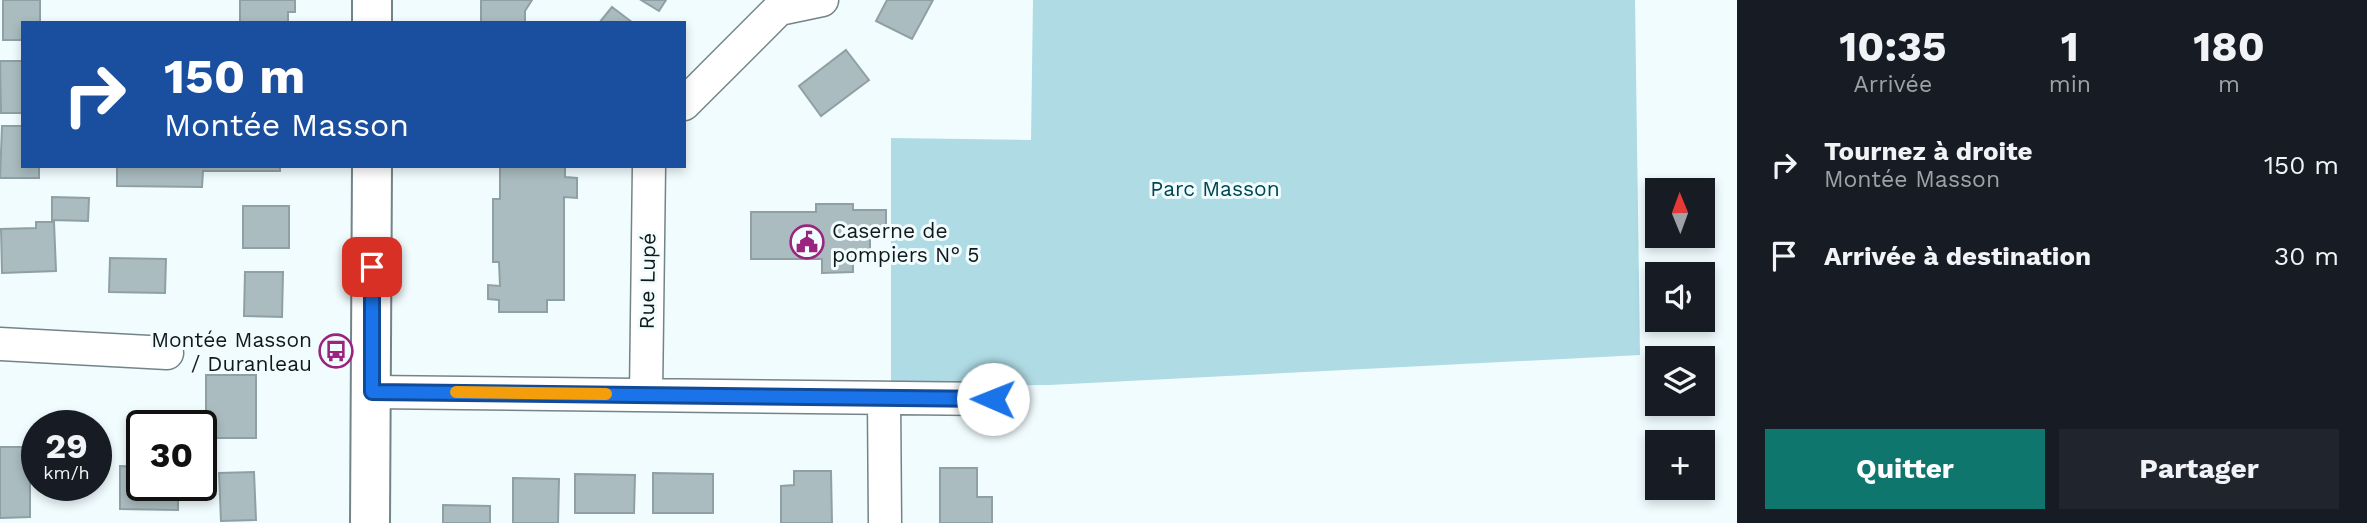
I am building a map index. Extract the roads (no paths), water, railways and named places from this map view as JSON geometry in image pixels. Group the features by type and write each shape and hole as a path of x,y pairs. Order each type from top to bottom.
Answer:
{"main road":[{"path":"372,0 372,21"},
{"path":"370,523 372,168"}],"street":[{"path":"686,102 781,5 822,0"},
{"name":"Rue Lupé","path":"646,395 649,168"},
{"path":"0,344 167,353"},
{"path":"372,392 993,399"},
{"path":"884,398 885,523"}],"place":[{"name":"Caserne de pompiers N° 5","path":"807,242"},
{"name":"Montée Masson / Duranleau","path":"336,351"}],"park label":[{"name":"Parc Masson","path":"1215,188"}]}
